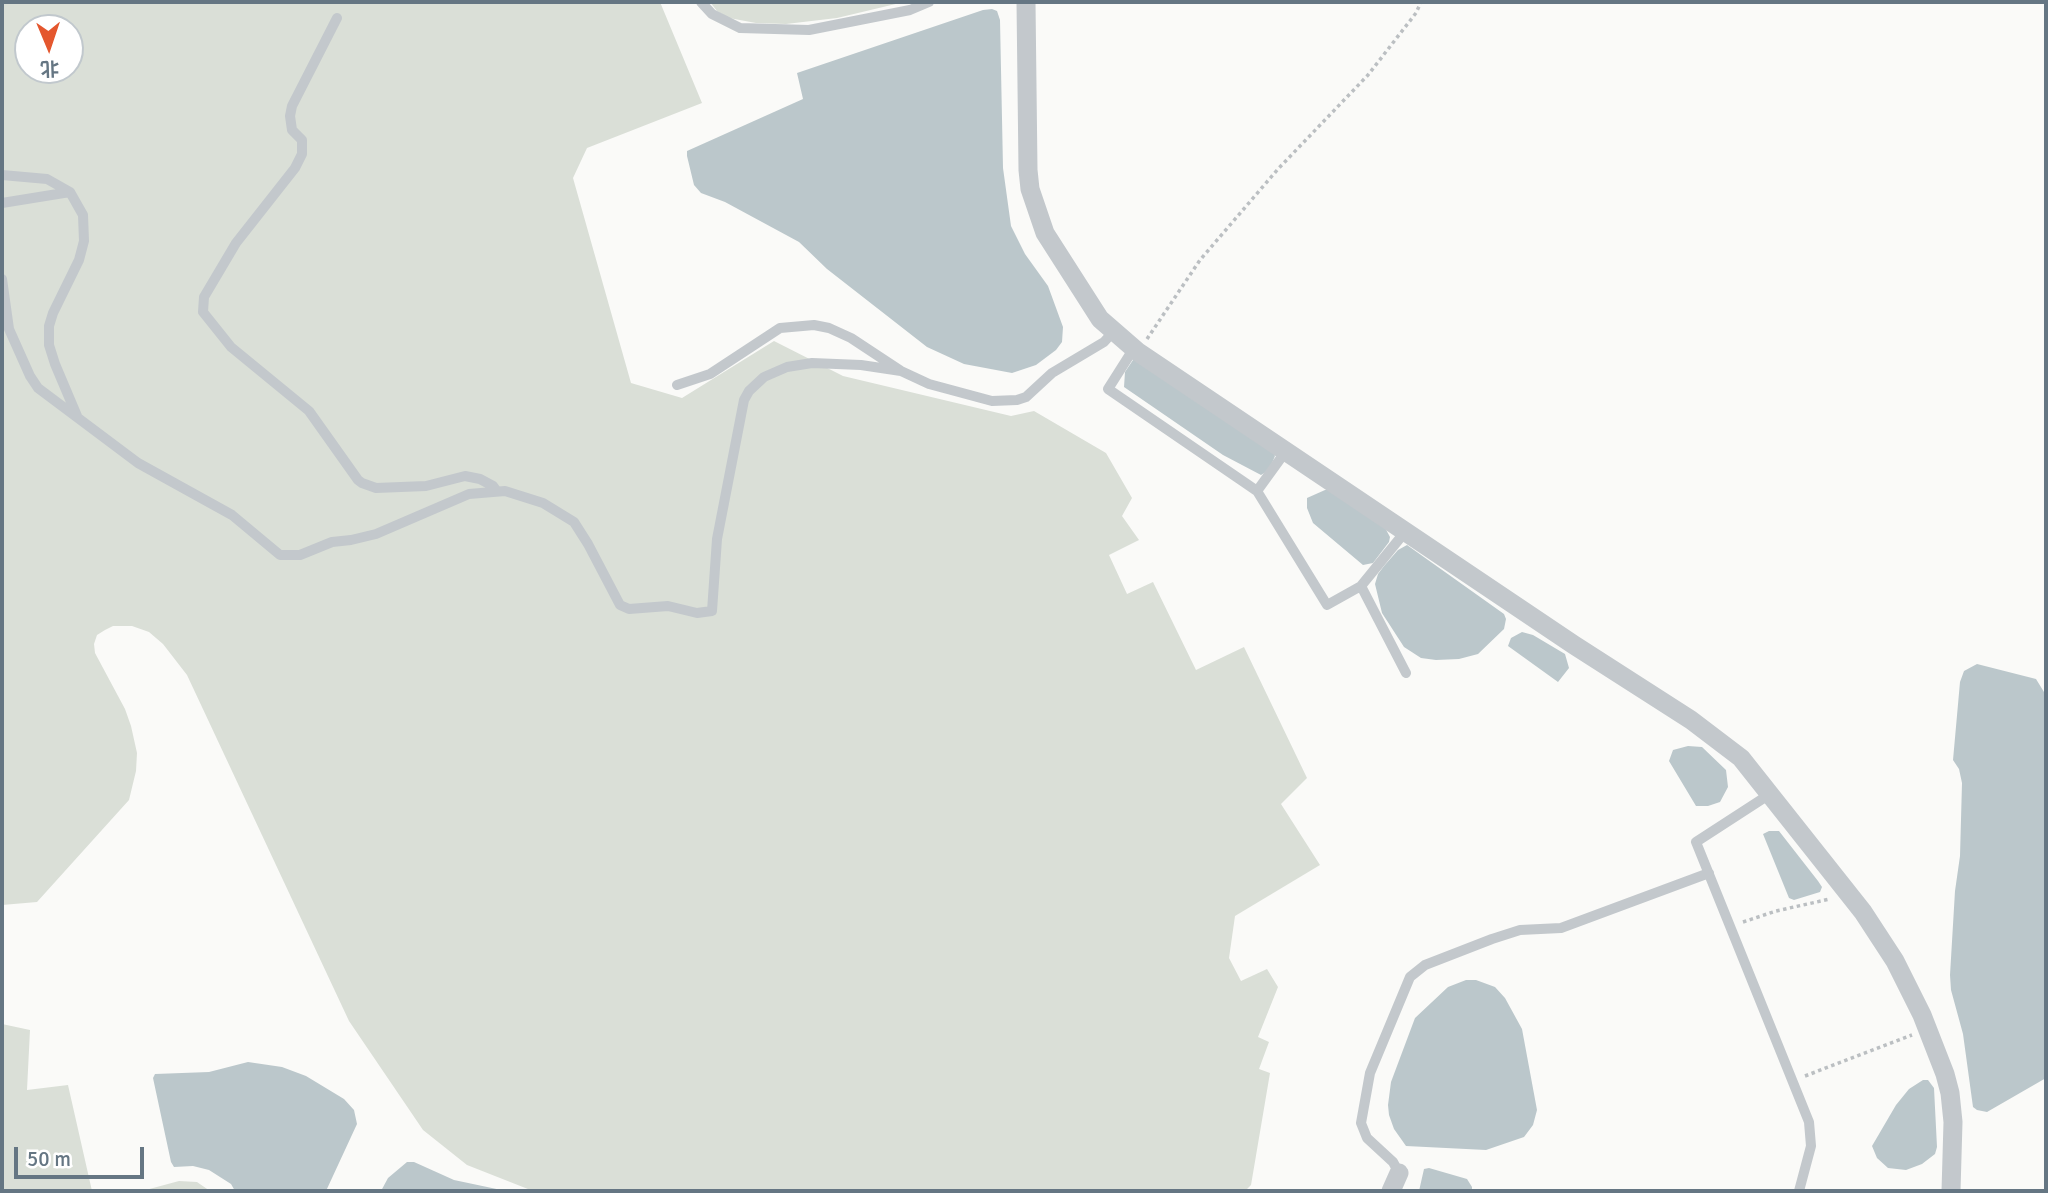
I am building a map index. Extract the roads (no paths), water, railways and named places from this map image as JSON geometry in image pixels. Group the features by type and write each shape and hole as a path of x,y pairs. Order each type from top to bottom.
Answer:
{"street":[{"path":"1026,2 1030,189 1050,242 1100,319 1136,350 1734,751 1771,793 1849,894 1895,961 1945,1074 1953,1112 1951,1191"}],"lane":[{"path":"701,2 712,14 740,28 809,30 910,10 929,2"},
{"path":"337,18 289,116 292,131 303,144 302,154 295,167 236,243 204,297 203,312 231,346 309,411 358,480 376,488 426,486 465,476 480,479 493,486 496,491"},
{"path":"2,174 47,179 70,192 83,215 84,241 79,260 53,313 48,339 55,365 77,416"},
{"path":"2,203 70,192"},
{"path":"2,279 9,329 30,376 45,395 138,463 232,514 280,555 304,553 332,542 376,534 469,494 496,491 520,494 543,503 574,522 614,596 624,608 668,606 698,613 712,611 717,539 744,400 749,391 772,372 812,363 861,365 901,371"},
{"path":"677,385 710,374 780,328 814,324 851,338 901,371 929,384 992,401 1017,400 1026,397 1052,373 1104,341 1113,332"},
{"path":"1136,350 1108,389 1256,491 1327,605 1361,586 1405,532"},
{"path":"1256,491 1286,452"},
{"path":"1361,586 1406,673"},
{"path":"1771,793 1696,842 1809,1122 1809,1157 1799,1191"},
{"path":"1395,1182 1394,1162 1367,1138 1361,1123 1370,1073 1410,977 1425,965 1492,939 1520,930 1561,928 1709,873"}]}
